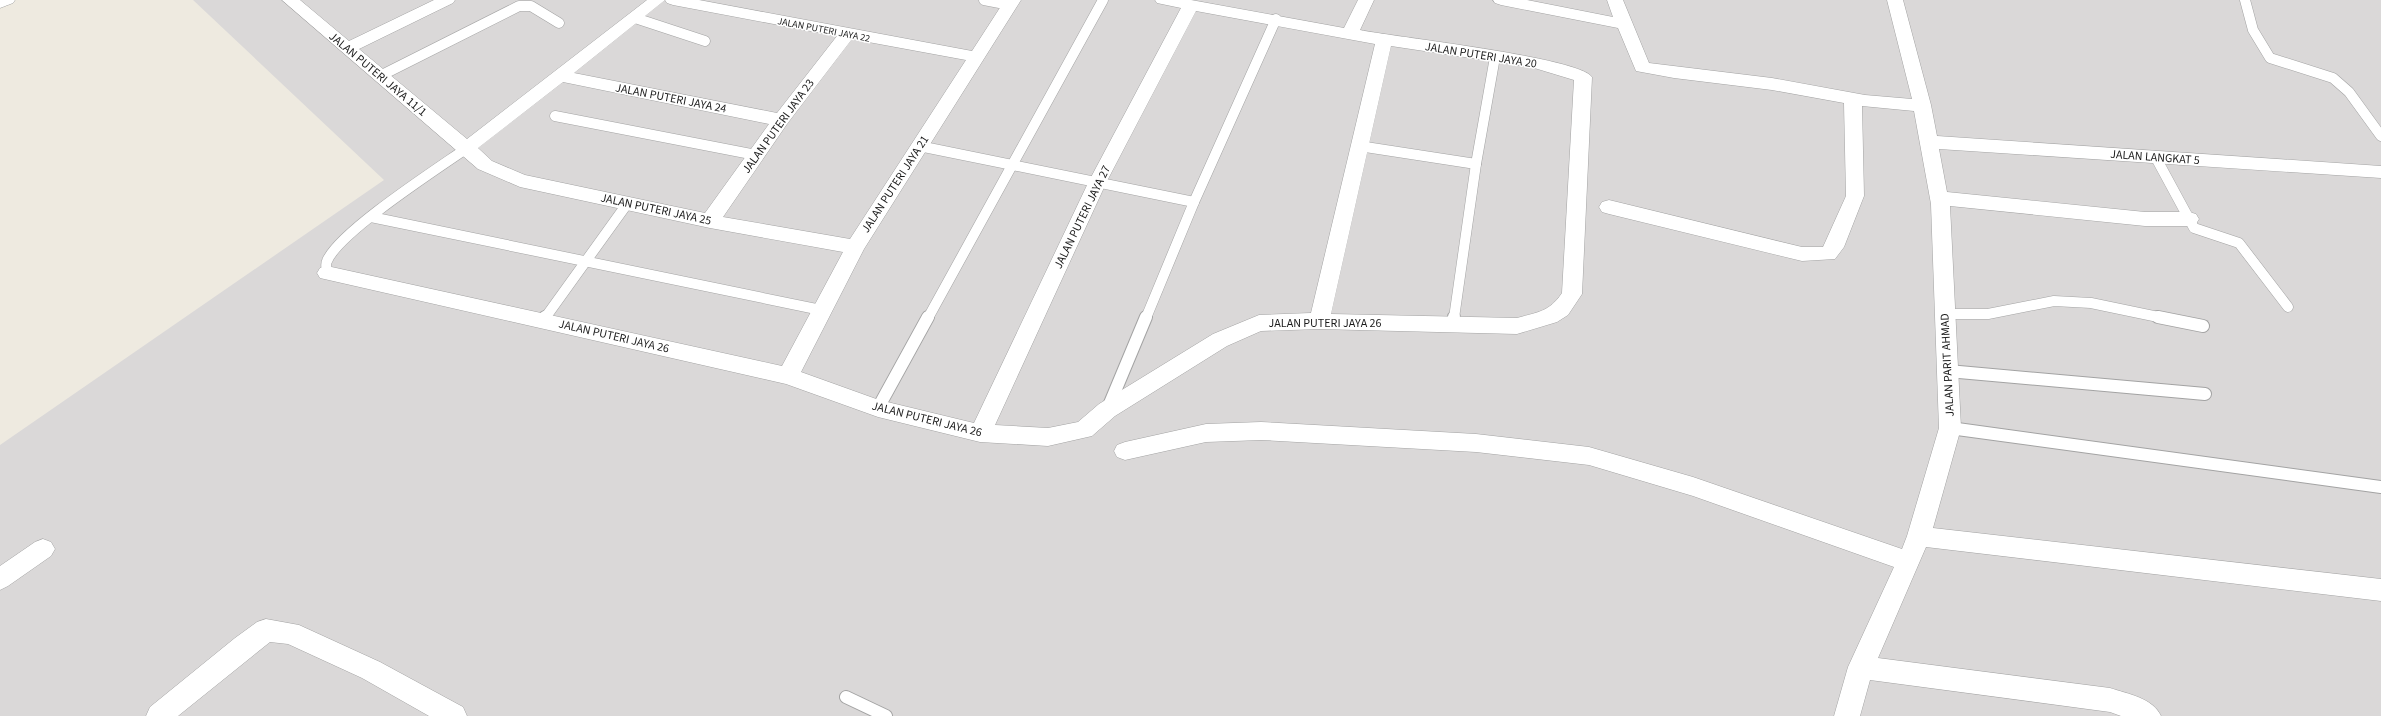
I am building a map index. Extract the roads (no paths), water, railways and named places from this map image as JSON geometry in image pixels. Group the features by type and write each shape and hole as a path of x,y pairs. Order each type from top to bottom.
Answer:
{"street":[{"path":"0,3 7,0"},
{"name":"JALAN PUTERI JAYA 11/1","path":"290,0 467,148"},
{"path":"347,48 447,0"},
{"path":"467,148 562,76 657,0"},
{"name":"JALAN PUTERI JAYA 22","path":"673,0 976,57"},
{"path":"1350,33 1366,0"},
{"path":"1501,0 1626,24"},
{"path":"1615,0 1642,66 1679,74 1771,84 1862,101 1913,105"},
{"name":"JALAN PARIT AHMAD","path":"1847,716 1861,667 1919,536 1950,428 1939,198 1929,142 1913,105 1895,0"},
{"name":"JALAN PUTERI JAYA 21","path":"788,376 854,247 1012,2"},
{"name":"JALAN PUTERI JAYA 20","path":"1175,2 1276,19 1384,40 1495,56 1566,70 1583,77 1572,294"},
{"name":"JALAN PUTERI JAYA 27","path":"980,433 1098,181 1175,2"},
{"name":"JALAN PUTERI JAYA 23","path":"710,220 780,120 848,33"},
{"path":"1319,321 1384,40"},
{"name":"JALAN PUTERI JAYA 24","path":"562,76 780,120"},
{"path":"1609,207 1802,254 1828,254 1834,247 1855,196 1862,101"},
{"name":"JALAN LANGKAT 5","path":"1929,142 2381,172"},
{"name":"JALAN PUTERI JAYA 25","path":"467,148 485,165 520,181 627,204 854,247"},
{"path":"1939,198 2060,209 2145,219 2189,219"},
{"name":"JALAN PUTERI JAYA 26","path":"327,273 543,320 788,376 878,408 980,433 1055,435 1084,430 1107,410 1220,340 1259,323 1319,321 1517,326 1550,317 1561,310 1572,294"},
{"path":"1125,451 1206,433 1260,431 1476,443 1582,455 1693,487 1907,561"},
{"path":"1919,536 2381,590"},
{"path":"0,579 43,549"},
{"path":"159,716 244,646 266,630 290,633 371,670 454,716"},
{"path":"1861,667 2110,700 2136,709 2148,716"}],"lane":[{"path":"984,0 1012,2"},
{"path":"878,408 1103,0"},
{"path":"2245,0 2253,30 2270,58 2294,67 2333,78 2349,92 2381,136"},
{"path":"380,76 519,6 531,6 559,23"},
{"path":"635,18 705,41"},
{"path":"1107,410 1194,202 1276,19"},
{"path":"1453,325 1476,164 1495,56"},
{"path":"556,116 756,155"},
{"path":"919,146 1098,181 1194,202"},
{"path":"1359,146 1476,164"},
{"path":"327,273 326,262 337,246 371,217 467,148"},
{"path":"2155,156 2194,228 2239,243 2288,307"},
{"path":"543,320 627,204"},
{"path":"371,217 586,260 821,310"},
{"path":"1945,314 1988,314 2054,301 2091,303 2203,326"},
{"path":"1948,370 2205,394"},
{"path":"1950,428 2381,487"},
{"path":"846,697 886,716"}]}
